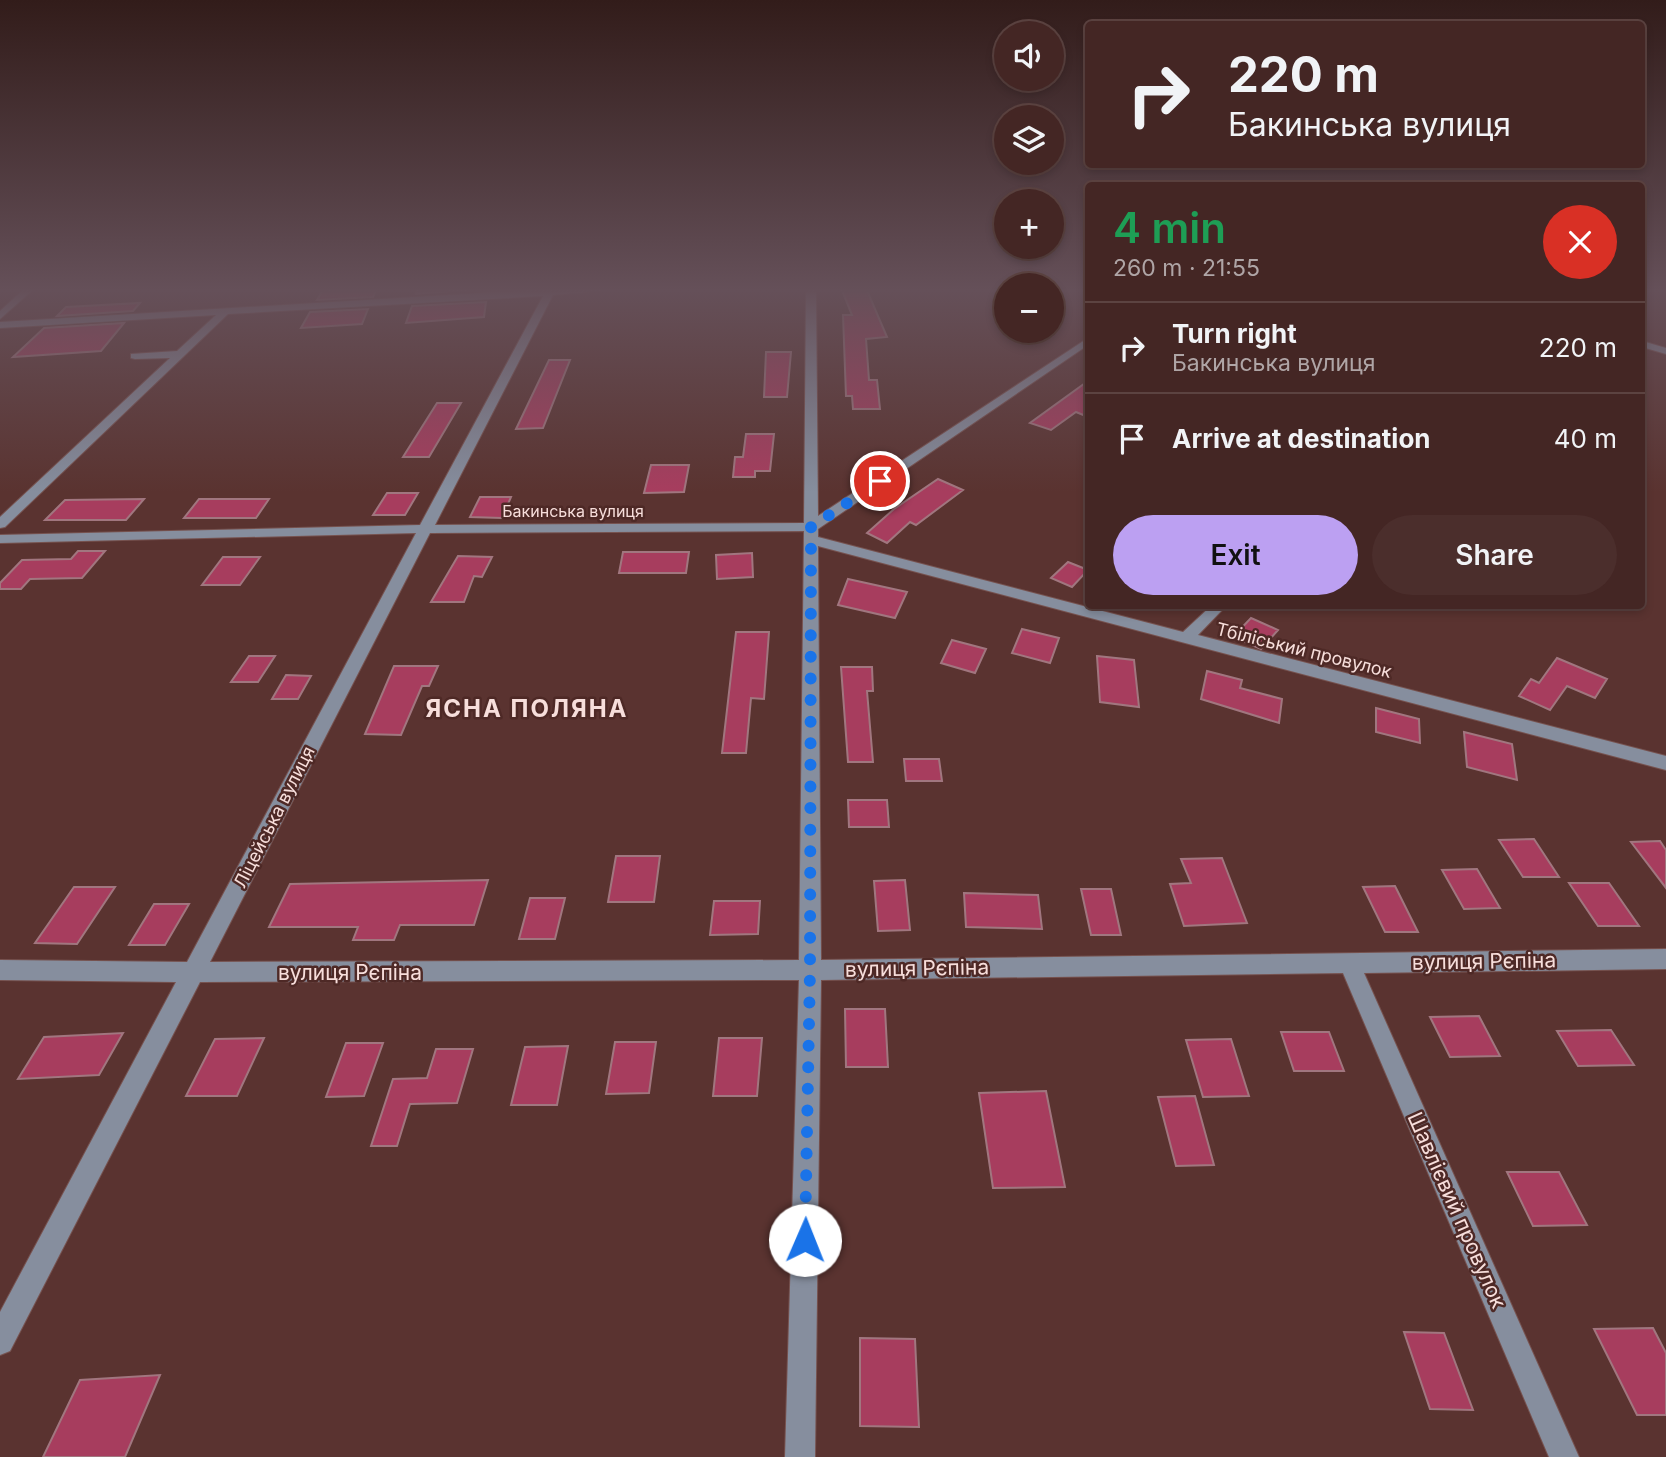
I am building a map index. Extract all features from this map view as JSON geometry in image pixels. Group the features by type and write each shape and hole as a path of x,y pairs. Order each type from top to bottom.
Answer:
{"street":[{"path":"0,524 180,356"},
{"name":"Ліцейська вулиця","path":"0,1340 516,356"},
{"path":"800,1457 810,970 811,356"},
{"path":"811,534 1066,356"},
{"name":"Бакинська вулиця","path":"0,539 424,529 811,534"},
{"name":"Тбіліський провулок","path":"811,534 1185,639 1666,763"},
{"path":"1185,639 1216,609"},
{"name":"вулиця Рєпіна","path":"0,970 193,973 810,970 1666,959"},
{"name":"Шавлієвий провулок","path":"1349,963 1564,1457"}],"building":[{"path":"766,356 791,356 787,397 764,397"},
{"path":"845,356 867,356 869,380 877,380 880,409 853,409 852,396 846,396"},
{"path":"549,360 570,360 543,428 516,429"},
{"path":"1085,383 1085,416 1076,412 1051,430 1030,423"},
{"path":"437,403 461,403 429,457 403,457"},
{"path":"746,434 774,434 770,471 755,471 755,477 733,477 735,457 743,457"},
{"path":"651,465 689,465 684,492 644,493"},
{"path":"938,479 963,490 916,525 910,522 887,543 867,533 894,509"},
{"path":"387,493 418,493 405,515 373,515"},
{"path":"480,497 511,497 502,518 470,517"},
{"path":"144,499 126,520 45,520 65,500"},
{"path":"199,499 269,499 256,518 184,518"},
{"path":"78,551 105,551 82,578 30,579 21,589 0,589 0,583 22,560 71,559"},
{"path":"623,552 689,552 686,573 619,573"},
{"path":"752,553 753,577 717,579 716,555"},
{"path":"458,556 492,557 482,577 474,576 464,602 431,602"},
{"path":"223,557 260,557 240,585 202,585"},
{"path":"1068,562 1085,569 1085,573 1072,587 1051,578"},
{"path":"848,579 907,592 895,618 838,605"},
{"path":"1251,618 1278,630 1261,649 1233,637"},
{"path":"1022,629 1059,638 1050,663 1012,653"},
{"path":"736,632 769,632 764,699 751,698 746,753 722,753"},
{"path":"952,640 986,649 975,673 941,663"},
{"path":"249,656 275,656 258,682 231,682"},
{"path":"1097,656 1134,660 1139,707 1100,702"},
{"path":"1557,658 1607,679 1595,698 1567,686 1550,710 1519,696 1531,679 1539,683"},
{"path":"394,666 438,666 429,686 422,686 401,735 365,734"},
{"path":"841,667 872,667 873,691 867,691 873,762 848,762"},
{"path":"1207,671 1242,680 1240,688 1282,699 1279,723 1201,699"},
{"path":"286,675 311,676 298,699 272,699"},
{"path":"1376,708 1419,719 1420,743 1376,732"},
{"path":"1464,732 1512,744 1517,780 1467,767"},
{"path":"904,759 939,759 942,781 906,781"},
{"path":"848,800 887,800 889,827 849,827"},
{"path":"1534,839 1559,877 1523,877 1499,840"},
{"path":"1660,841 1666,850 1666,888 1631,842"},
{"path":"616,856 660,856 654,902 608,902"},
{"path":"1222,858 1247,923 1184,926 1170,884 1191,883 1181,859"},
{"path":"1477,869 1500,908 1464,909 1442,870"},
{"path":"488,880 474,925 400,925 394,940 353,940 358,927 269,927 290,884"},
{"path":"905,880 910,930 878,931 874,881"},
{"path":"1569,883 1609,883 1639,926 1598,926"},
{"path":"1395,886 1418,932 1385,932 1363,887"},
{"path":"74,887 115,887 77,944 35,943"},
{"path":"1081,889 1111,889 1121,935 1091,935"},
{"path":"964,893 1038,895 1042,929 966,927"},
{"path":"530,898 565,898 555,939 519,939"},
{"path":"714,901 760,901 758,934 710,935"},
{"path":"154,904 189,904 165,945 129,945"},
{"path":"845,1009 885,1009 888,1067 846,1067"},
{"path":"1479,1016 1500,1056 1450,1057 1430,1017"},
{"path":"1611,1030 1634,1065 1578,1066 1557,1031"},
{"path":"1281,1032 1329,1032 1344,1071 1294,1071"},
{"path":"123,1033 99,1075 18,1079 44,1037"},
{"path":"264,1038 237,1096 186,1096 215,1039"},
{"path":"719,1038 762,1038 757,1096 713,1096"},
{"path":"1231,1039 1249,1096 1203,1097 1186,1040"},
{"path":"615,1042 656,1042 649,1093 606,1094"},
{"path":"346,1043 383,1043 364,1096 326,1097"},
{"path":"568,1046 557,1105 511,1105 525,1047"},
{"path":"436,1049 473,1049 457,1103 410,1104 397,1146 371,1146 393,1079 427,1078"},
{"path":"1046,1091 1065,1187 993,1188 979,1093"},
{"path":"1195,1096 1214,1165 1176,1166 1158,1097"},
{"path":"1507,1172 1559,1172 1587,1225 1533,1226"},
{"path":"1653,1328 1666,1353 1666,1415 1637,1415 1594,1329"},
{"path":"1404,1332 1444,1333 1473,1410 1430,1409"},
{"path":"860,1338 915,1339 919,1427 860,1426"},
{"path":"160,1375 125,1457 43,1457 80,1380"}],"district":[{"name":"ЯСНА ПОЛЯНА","path":"527,708"}],"route":[{"path":"805,1240 810,970 811,527 880,481"}]}
